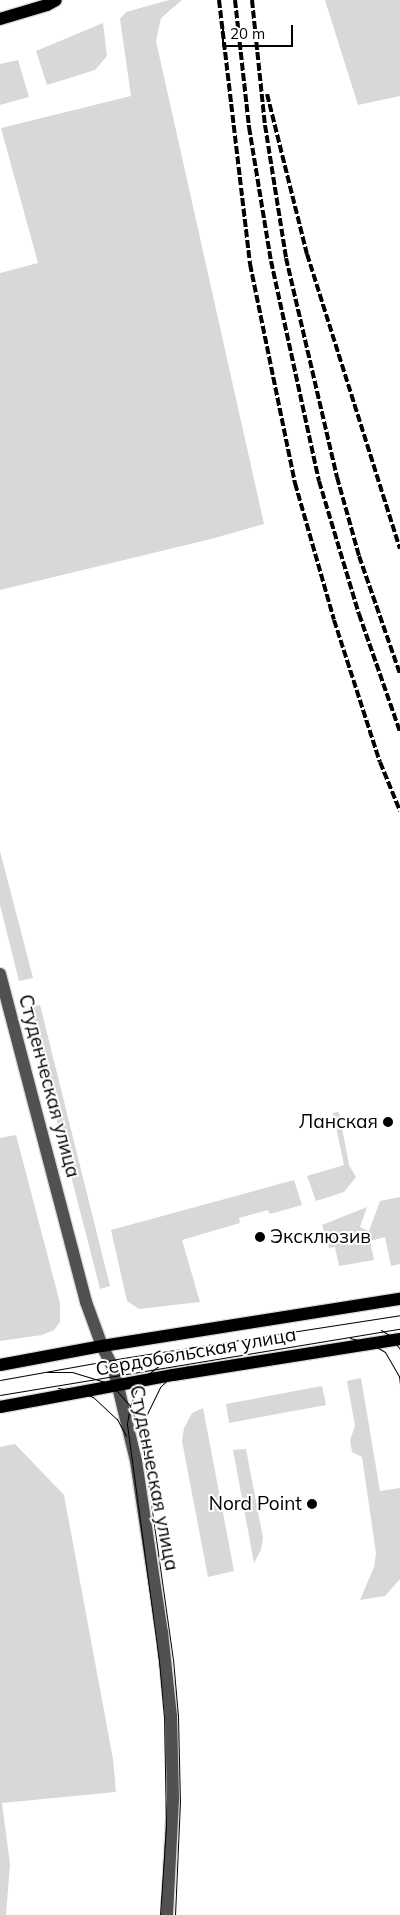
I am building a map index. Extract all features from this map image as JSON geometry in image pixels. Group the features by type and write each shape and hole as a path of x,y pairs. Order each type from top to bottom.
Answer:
{"main road":[{"path":"0,19 47,5 56,0"},
{"name":"Сердобольская улица","path":"0,1365 102,1346 400,1299"},
{"name":"Сердобольская улица","path":"0,1407 118,1384 314,1351 400,1340"}],"street":[{"name":"Студенческая улица","path":"0,974 86,1302 118,1384 136,1461 169,1688 173,1800 167,1915"}],"shaded area":[{"path":"169,0 182,0 161,18 156,41 264,524 211,539 0,590 0,273 38,263 1,128 131,96 120,19 126,12"},
{"path":"325,0 400,0 400,96 358,105"},
{"path":"103,23 107,56 95,70 47,85 36,51"},
{"path":"18,60 29,97 0,105 0,64"},
{"path":"0,851 33,978 19,981 0,905"},
{"path":"40,1005 110,1286 100,1289 28,1008"},
{"path":"339,1112 349,1165 356,1177 344,1192 316,1201 307,1176 344,1165 333,1113"},
{"path":"16,1135 60,1303 60,1322 54,1330 42,1335 0,1341 0,1138"},
{"path":"294,1180 302,1205 270,1214 268,1210 239,1218 240,1223 182,1240 200,1302 139,1309 127,1301 111,1230"},
{"path":"400,1197 400,1264 391,1266 385,1237 370,1241 374,1260 339,1266 335,1247 329,1248 322,1225 367,1207 360,1227 369,1231 380,1201"},
{"path":"361,1378 380,1491 400,1488 400,1579 385,1596 360,1600 374,1567 376,1553 362,1457 352,1452 350,1440 355,1426 347,1381"},
{"path":"322,1386 326,1405 229,1423 226,1404"},
{"path":"203,1408 234,1571 208,1577 182,1441 184,1428 192,1413"},
{"path":"15,1444 64,1495 113,1759 116,1792 2,1803 10,1864 6,1915 0,1915 0,1447"},
{"path":"246,1449 263,1538 261,1550 254,1563 233,1450"}],"tram line":[{"path":"0,1380 123,1358 400,1315"},
{"path":"0,1395 400,1329"},
{"path":"381,1330 389,1335 400,1349"},
{"path":"350,1338 370,1343 385,1352 399,1376 400,1384"},
{"path":"160,1915 166,1828 164,1717 159,1661 127,1423 130,1406 137,1389 147,1375 174,1354 193,1347"},
{"path":"144,1433 146,1416 160,1387 173,1375 188,1366"},
{"path":"47,1372 72,1372 107,1383 130,1406 141,1432 173,1659 178,1716 180,1801 175,1915"},
{"path":"58,1388 78,1391 93,1397 117,1419 126,1436"}],"railway":[{"path":"219,0 250,264 295,483 334,620 380,762 400,811"},
{"path":"235,0 249,127 271,261 319,481 359,614 400,732"},
{"path":"252,0 265,125 286,258 337,477 359,556 400,674"},
{"path":"267,94 307,254 400,549"}],"place":[{"name":"Ланская","path":"388,1122"},
{"name":"Эксклюзив","path":"260,1237"},
{"name":"Nord Point","path":"312,1504"}]}
